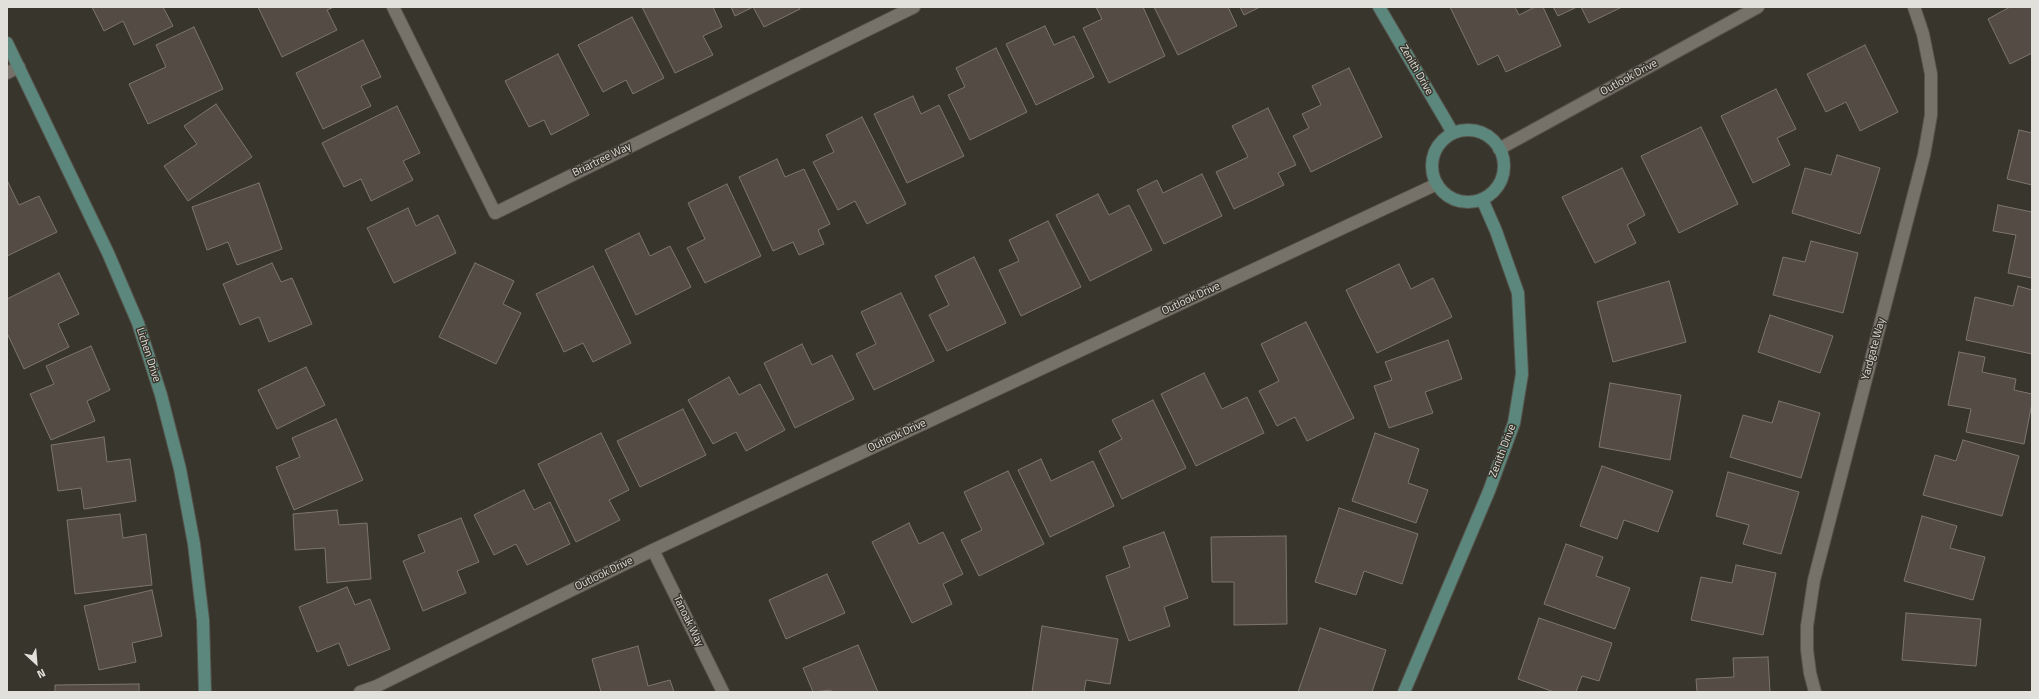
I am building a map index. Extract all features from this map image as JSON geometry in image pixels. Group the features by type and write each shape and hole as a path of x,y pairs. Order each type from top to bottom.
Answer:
{"street":[{"name":"Briartree Way","path":"393,7 495,213 914,7"},
{"name":"Zenith Drive","path":"1379,7 1453,133"},
{"name":"Outlook Drive","path":"1499,149 1758,7"},
{"name":"Yardgate Way","path":"1815,692 1810,673 1807,650 1807,626 1814,580 1924,156 1931,115 1931,74 1923,34 1914,7"},
{"name":"Lichen Drive","path":"7,43 108,252 138,323 161,395 180,469 194,544 203,620 205,692"},
{"path":"7,73 19,68"},
{"path":"1464,130 1476,131 1487,136 1499,149 1504,165 1502,177 1497,188 1482,199 1466,202 1454,200 1444,193 1437,184 1433,173 1433,161 1436,150 1443,140 1453,133 1464,130"},
{"name":"Outlook Drive","path":"360,692 377,686 653,550 1437,184"},
{"name":"Zenith Drive","path":"1404,692 1488,491 1514,423 1522,374 1518,293 1496,231 1482,199"},
{"name":"Tanoak Way","path":"653,550 723,692"}],"building":[{"path":"92,7 163,7 173,26 134,45 123,21 104,31"},
{"path":"258,7 334,7 327,10 337,30 282,57"},
{"path":"642,7 713,7 722,27 703,36 713,55 675,73"},
{"path":"731,7 753,7 735,16"},
{"path":"753,7 799,7 800,9 764,27"},
{"path":"1096,7 1143,7 1165,56 1109,83 1083,28 1102,19"},
{"path":"1154,7 1228,7 1237,26 1178,55"},
{"path":"1240,7 1260,7 1244,15"},
{"path":"1450,7 1515,7 1519,15 1535,7 1543,7 1561,46 1506,72 1498,55 1478,65"},
{"path":"1553,7 1577,7 1558,16"},
{"path":"1581,7 1622,7 1589,23"},
{"path":"2010,7 2032,7 2032,53 2010,64 1988,19"},
{"path":"632,17 664,78 633,94 626,80 603,92 578,45"},
{"path":"1045,26 1054,45 1074,36 1094,77 1036,105 1006,44"},
{"path":"194,27 223,89 148,124 129,84 166,67 156,45"},
{"path":"363,40 381,77 361,86 371,106 323,129 296,73"},
{"path":"1865,45 1898,112 1860,131 1846,102 1826,112 1807,74"},
{"path":"996,48 1027,112 970,140 948,95 965,87 956,68"},
{"path":"558,54 589,115 551,135 544,120 529,127 505,81"},
{"path":"1349,68 1382,137 1311,172 1293,136 1309,128 1302,114 1321,105 1312,86"},
{"path":"1776,89 1796,129 1777,138 1790,165 1753,183 1721,116"},
{"path":"913,96 921,114 939,105 964,156 907,183 874,114"},
{"path":"216,104 252,157 188,201 164,166 197,144 184,126"},
{"path":"397,106 420,153 403,161 413,180 371,201 361,179 344,187 322,143"},
{"path":"1268,108 1296,165 1278,173 1284,185 1234,209 1216,172 1248,157 1232,126"},
{"path":"862,117 906,204 867,224 855,201 838,210 813,162 834,152 826,135"},
{"path":"1701,127 1738,204 1679,233 1641,156"},
{"path":"2019,130 2032,133 2032,185 2007,179"},
{"path":"1837,155 1880,168 1860,234 1792,213 1805,168 1831,175"},
{"path":"777,159 785,177 804,169 830,224 818,230 824,244 799,255 793,242 773,251 739,177"},
{"path":"1622,168 1645,215 1627,225 1636,243 1595,263 1562,197"},
{"path":"1202,174 1222,216 1164,244 1137,190 1157,180 1163,193"},
{"path":"7,180 19,205 39,196 57,232 7,256"},
{"path":"259,183 282,249 237,265 228,242 207,250 192,207"},
{"path":"727,184 761,256 705,283 687,248 705,239 688,203"},
{"path":"1098,194 1109,215 1129,205 1152,250 1090,281 1056,215"},
{"path":"1998,205 2032,212 2032,278 2008,273 2016,235 1993,231"},
{"path":"408,208 416,226 438,215 456,253 394,283 367,228"},
{"path":"1048,221 1081,287 1021,316 999,270 1019,261 1009,240"},
{"path":"639,233 650,256 670,246 691,287 636,315 605,250"},
{"path":"1811,241 1858,253 1843,313 1773,295 1783,257 1805,262"},
{"path":"974,257 1006,323 947,351 929,315 949,305 935,276"},
{"path":"272,263 281,282 292,278 312,324 269,342 259,317 240,325 223,284"},
{"path":"475,263 514,281 503,304 521,313 496,364 439,337"},
{"path":"1399,264 1411,289 1433,278 1452,317 1377,353 1346,290"},
{"path":"593,266 631,343 593,362 583,343 564,352 536,294"},
{"path":"59,273 79,314 58,324 69,347 24,369 7,333 7,299"},
{"path":"1669,281 1686,342 1613,362 1597,302"},
{"path":"2018,286 2032,290 2032,354 1966,340 1975,297 2013,306"},
{"path":"901,293 934,361 874,390 856,354 876,344 861,312"},
{"path":"1770,315 1833,336 1820,373 1758,352"},
{"path":"1306,322 1354,418 1307,441 1295,417 1277,426 1259,391 1279,381 1261,344"},
{"path":"1448,340 1462,379 1425,392 1433,413 1389,428 1374,386 1392,380 1385,362"},
{"path":"802,344 812,365 832,355 854,399 795,428 764,363"},
{"path":"91,346 110,390 87,401 95,421 51,440 30,394 54,384 46,366"},
{"path":"1959,352 1985,357 1982,372 2016,379 2014,390 2032,394 2032,403 2024,444 1966,432 1971,409 1948,405"},
{"path":"306,367 325,405 277,429 258,390"},
{"path":"1204,373 1222,409 1247,397 1264,433 1196,466 1161,394"},
{"path":"729,377 739,395 760,384 785,430 746,451 736,432 713,444 688,400"},
{"path":"1610,383 1681,395 1670,460 1599,447"},
{"path":"1153,400 1186,468 1122,499 1099,451 1122,439 1112,420"},
{"path":"1779,401 1820,413 1801,478 1730,457 1743,415 1772,423"},
{"path":"683,409 706,455 640,487 617,441"},
{"path":"336,419 363,480 294,510 276,467 300,457 292,438"},
{"path":"601,433 629,490 609,500 620,520 576,542 538,464"},
{"path":"1375,433 1419,449 1408,483 1428,490 1416,523 1352,501"},
{"path":"104,437 107,462 130,459 136,501 84,509 81,488 58,491 51,445"},
{"path":"1963,440 2019,456 2002,516 1923,495 1935,455 1956,461"},
{"path":"1041,459 1051,481 1093,461 1114,506 1050,537 1018,470"},
{"path":"1602,466 1673,491 1658,532 1624,520 1617,539 1580,526"},
{"path":"1008,471 1044,544 979,576 961,540 982,530 964,492"},
{"path":"1728,472 1799,492 1781,554 1743,544 1749,525 1716,516"},
{"path":"524,490 534,510 550,502 570,544 527,565 516,544 494,555 474,515"},
{"path":"1339,508 1418,534 1402,584 1364,571 1356,595 1315,582"},
{"path":"337,510 339,525 367,523 371,579 327,583 325,548 295,550 293,514"},
{"path":"120,514 123,538 146,534 152,585 75,594 67,520"},
{"path":"1922,516 1957,526 1950,548 1985,557 1973,600 1904,581"},
{"path":"461,518 479,562 457,571 466,593 423,611 403,561 425,552 418,535"},
{"path":"909,523 919,544 943,532 963,574 943,584 952,604 912,623 872,542"},
{"path":"1164,532 1188,598 1164,607 1170,626 1129,641 1106,576 1130,567 1123,547"},
{"path":"1286,536 1287,624 1234,625 1234,582 1212,582 1211,537"},
{"path":"1566,544 1603,557 1596,576 1630,588 1615,629 1544,604"},
{"path":"1736,565 1776,573 1763,635 1691,620 1701,577 1732,583"},
{"path":"827,574 845,613 786,639 769,600"},
{"path":"347,587 355,605 370,599 390,649 348,666 339,643 317,652 299,607"},
{"path":"152,590 162,636 132,643 136,662 99,670 84,606"},
{"path":"1906,613 1981,619 1976,666 1902,660"},
{"path":"1539,618 1612,643 1599,681 1582,676 1576,692 1554,692 1518,679"},
{"path":"1042,626 1118,639 1110,684 1086,680 1084,692 1032,692"},
{"path":"1320,628 1386,650 1372,692 1298,692"},
{"path":"858,645 878,692 832,692 831,690 813,692 803,668"},
{"path":"638,646 648,686 670,680 674,692 601,692 592,659"},
{"path":"1768,657 1770,692 1697,692 1696,679 1734,677 1733,658"},
{"path":"139,684 139,692 55,692 55,685"}]}
